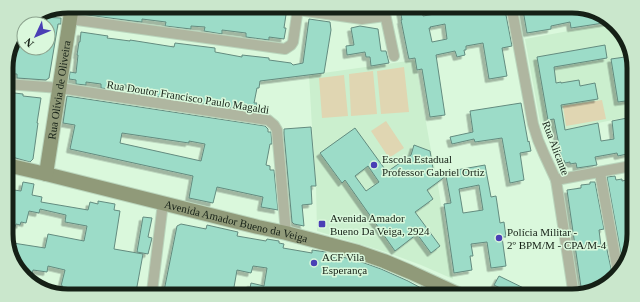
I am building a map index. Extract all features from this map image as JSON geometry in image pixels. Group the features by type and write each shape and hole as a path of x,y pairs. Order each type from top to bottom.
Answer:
{"main road":[{"name":"Rua Olívia de Oliveira","path":"46,174 71,13"},
{"name":"Avenida Amador Bueno da Veiga","path":"13,166 358,252 384,261 447,289"}],"street":[{"path":"77,13 285,49 293,42 297,13"},
{"path":"324,13 362,19 384,13 394,56"},
{"name":"Rua Alicante","path":"513,13 533,124 538,140 556,180 573,289"},
{"name":"Rua Doutor Francisco Paulo Magaldi","path":"13,85 60,88 268,120 277,130 286,233"},
{"path":"556,180 627,167"},
{"path":"600,173 617,266"},
{"path":"152,289 163,203"}],"shaded area":[{"path":"605,24 620,41 627,61 627,117 545,134 541,127 525,39"},
{"name":"Escola Estadual Professor Gabriel Ortiz","path":"415,60 437,179 453,279 386,252 317,231 316,186 309,75"},
{"path":"404,67 409,112 381,114 377,71"},
{"path":"373,71 377,114 351,116 349,74"},
{"path":"344,75 348,116 322,118 319,78"},
{"path":"602,100 606,119 566,126 563,106"},
{"path":"386,121 404,148 389,158 371,131"}],"building":[{"path":"86,13 286,13 284,28 286,28 284,39 269,37 269,40 246,37 246,33 222,30 222,34 204,31 205,27 191,26 191,29 165,26 166,22 142,19 142,22 86,15"},
{"path":"401,13 423,13 423,16 440,13 506,13 512,46 502,48 507,76 489,79 483,43 466,46 466,50 464,50 465,55 457,57 455,51 436,55 445,115 430,117 422,69 417,70 415,58 409,59","holes":["445,24 447,39 432,42 429,28"]},
{"path":"524,13 583,14 593,17 604,23 571,28 570,22 551,26 551,29 527,33"},
{"path":"56,18 61,18 61,24 58,24 56,36"},
{"path":"309,19 330,22 331,30 324,73 260,81 254,103 257,103 256,112 134,93 135,86 117,84 116,90 101,88 101,84 86,82 86,85 76,84 76,80 69,79 70,72 76,73 81,32 108,36 107,38 174,47 175,43 215,48 215,52 242,57 242,55 269,58 269,60 291,63 293,65 303,63"},
{"path":"360,26 378,29 381,51 386,51 389,63 371,66 370,57 366,57 365,52 347,55 346,46 354,45 351,28"},
{"path":"605,45 607,58 554,67 556,83 579,80 580,86 595,83 598,99 561,105 565,130 598,123 601,141 614,139 612,121 627,118 627,154 618,156 617,153 595,157 597,165 577,168 576,163 570,164 570,162 565,163 564,160 562,161 554,119 548,120 537,57"},
{"path":"16,52 16,56 53,56 49,78 46,80 17,78 17,74 13,74"},
{"path":"626,57 627,101 618,102 611,59"},
{"path":"13,93 23,94 23,96 41,98 33,159 30,162 13,157"},
{"path":"67,96 265,126 268,129 268,132 271,132 272,144 270,144 266,165 270,166 270,170 274,170 278,210 261,207 263,197 217,187 213,203 189,198 193,176 70,149 75,125 63,123","holes":["122,133 189,143 189,141 205,144 201,161 120,143"]},
{"path":"521,103 531,151 520,153 524,180 510,183 502,138 475,142 474,139 452,144 450,137 473,132 470,111"},
{"path":"311,127 316,186 311,186 312,204 302,205 304,226 294,224 292,222 284,129"},
{"path":"355,128 387,172 411,155 414,145 430,151 434,174 485,165 491,197 496,196 500,223 504,222 506,237 502,237 506,266 491,268 487,242 471,244 473,256 470,256 472,270 454,273 444,204 451,203 446,176 427,190 433,199 415,212 440,246 431,253 417,234 395,251 345,180 342,183 320,153","holes":["368,166 379,182 366,191 355,176","479,185 483,210 463,213 459,189"]},
{"path":"615,176 616,180 627,180 627,234 626,245 622,258 607,177"},
{"path":"23,182 34,184 32,195 42,197 41,202 88,210 90,202 98,204 98,201 115,204 114,210 120,211 114,249 143,254 137,289 70,289 62,287 65,270 48,266 47,272 33,270 32,275 29,273 20,261 14,243 45,248 48,234 84,241 87,226 65,222 66,215 40,209 39,213 29,211 26,223 21,222 20,225 16,224 15,227 13,227 13,190 21,191"},
{"path":"590,182 595,182 604,229 599,230 601,246 606,245 612,271 602,280 581,288 567,190 581,188 581,185 590,184"},
{"path":"143,217 152,218 148,237 152,238 148,254 137,252"},
{"path":"181,224 206,229 207,225 238,232 237,236 266,241 267,239 279,241 279,243 284,244 283,248 312,253 312,250 326,252 325,256 356,260 381,269 426,289 250,289 251,283 264,286 267,268 253,266 251,273 237,270 234,289 164,289 177,226"},
{"path":"499,276 526,289 502,289 494,285"}],"place":[{"name":"Escola Estadual Professor Gabriel Ortiz","path":"374,165"},
{"name":"Avenida Amador Bueno Da Veiga, 2924","path":"322,224"},
{"name":"Polícia Militar - 2º BPM/M - CPA/M-4","path":"499,238"},
{"name":"ACF Vila Esperança","path":"314,263"}]}
